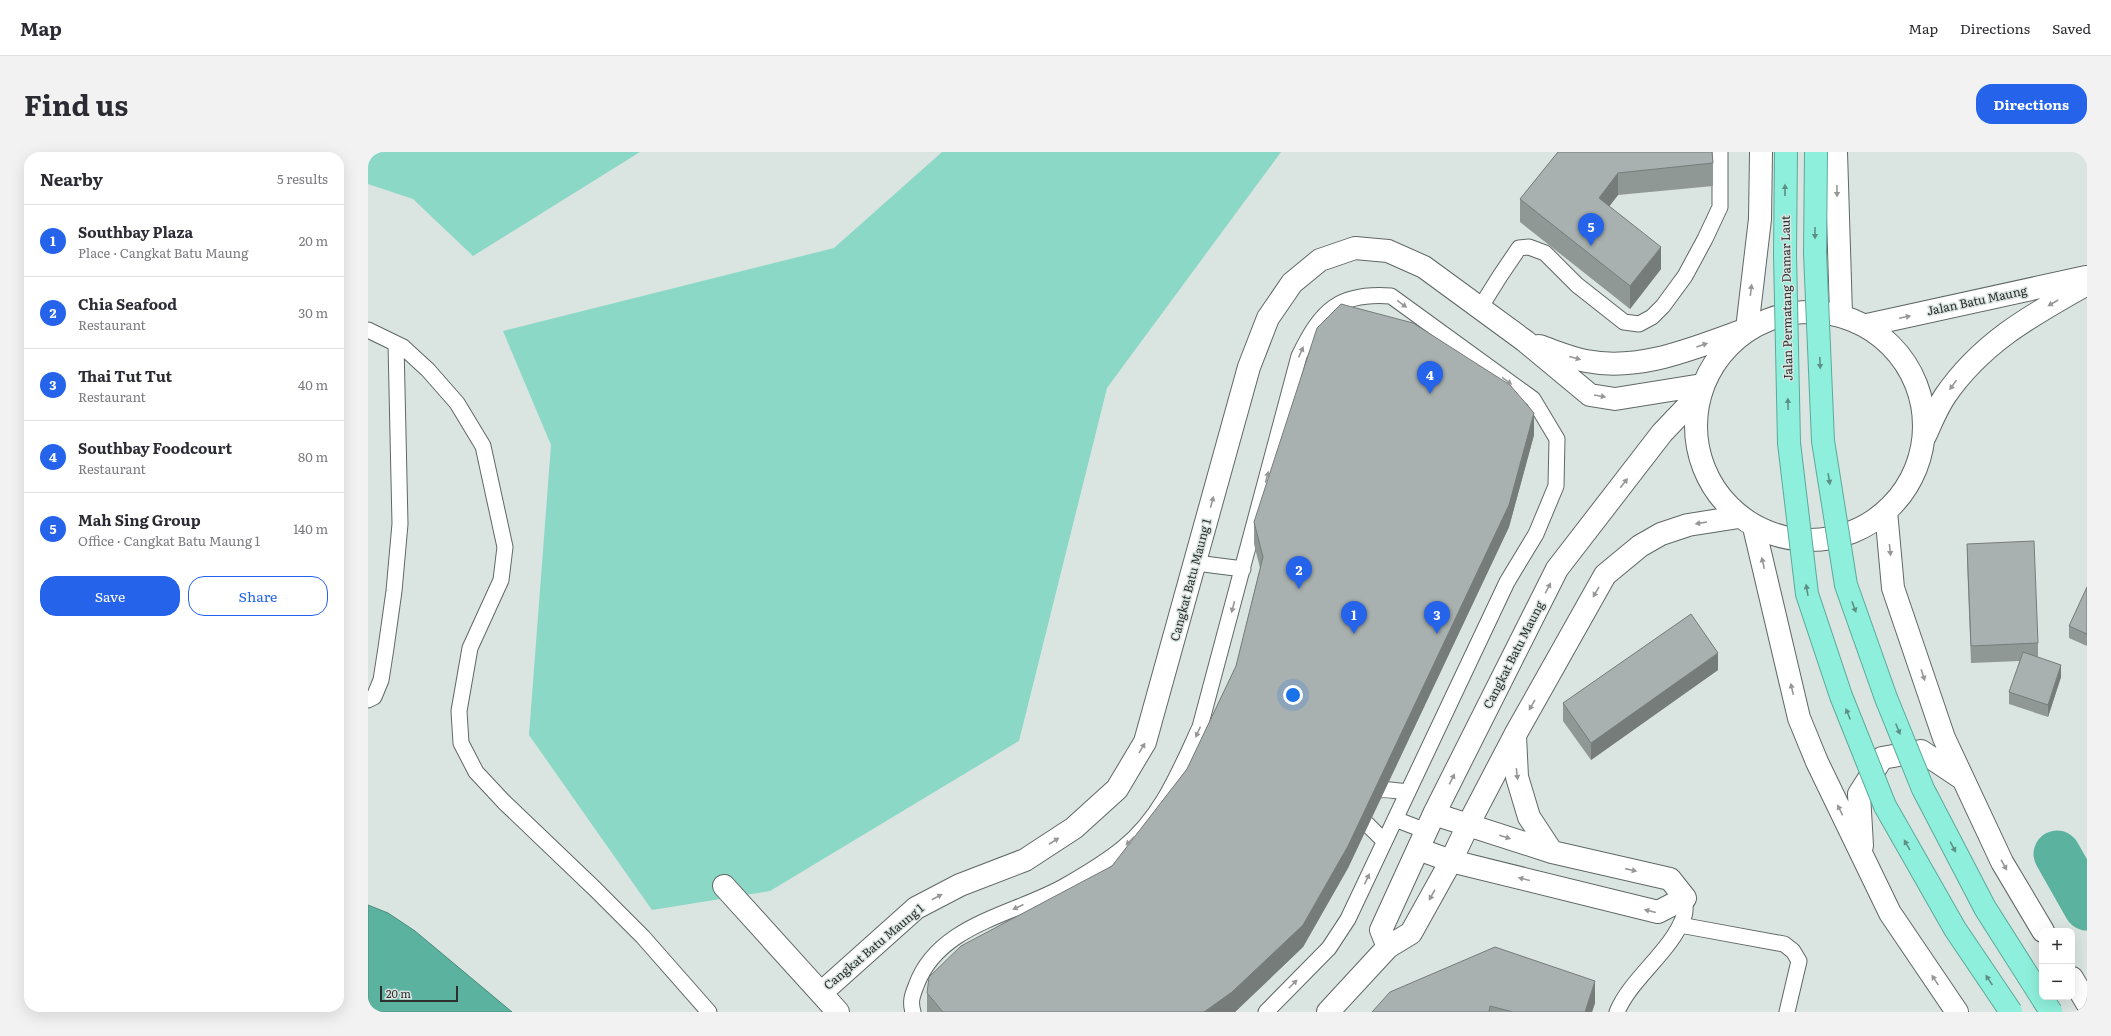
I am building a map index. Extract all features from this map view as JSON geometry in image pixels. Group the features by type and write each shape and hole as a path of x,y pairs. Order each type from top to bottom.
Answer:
{"highway":[{"name":"Jalan Permatang Damar Laut","path":"1786,152 1785,254 1789,443 1807,594 1841,696 1885,806 1955,929 2011,1012"},
{"path":"1816,152 1815,253 1823,441 1846,585 1903,740 1923,789 1985,908 2051,1012"}],"street":[{"path":"1761,152 1760,219 1747,329 1720,354 1701,389 1695,421 1699,458 1714,491 1747,522 1780,537 1808,541 1836,538 1863,528 1886,511 1905,490 1918,464 1924,436"},
{"path":"1836,152 1841,314"},
{"name":"Cangkat Batu Maung 1","path":"821,993 916,908 960,885 1025,860 1074,828 1117,789 1145,742 1196,563 1249,367 1268,318 1292,283 1320,260 1355,248 1388,251 1424,266 1525,341 1590,395 1615,399 1701,389"},
{"name":"Jalan Batu Maung","path":"1866,325 2087,277"},
{"name":"Jalan Batu Maung","path":"1924,436 1944,397 1962,374 1982,353 2020,322 2087,284"},
{"name":"Cangkat Batu Maung 1","path":"1525,341 1586,361 1608,363 1638,362 1666,357 1747,329 1777,316 1808,310 1841,314 1866,325 1894,346 1913,374 1924,407 1924,436"},
{"name":"Cangkat Batu Maung","path":"1388,947 1381,930 1426,831 1557,569 1662,433 1701,389"},
{"path":"1886,511 1893,588 1944,738 2002,862 2042,928"},
{"path":"1328,1012 1388,947 1411,933 1451,861 1515,735 1605,575 1640,546 1661,534 1688,525 1747,522"},
{"path":"1747,522 1799,718 1816,762 1890,913 1957,1012"},
{"path":"1515,735 1517,777 1529,817 1552,852"},
{"path":"1863,858 1859,794 1882,758 1921,751 1963,779"},
{"path":"1468,825 1552,852 1670,879 1685,898 1658,912 1451,861 1426,831 1468,825"},
{"path":"724,886 838,1012"},
{"path":"2075,983 2087,1003"}],"lane":[{"path":"1480,308 1519,248 1529,247 1545,253 1577,285 1624,322 1639,324 1652,317 1663,306 1685,276 1720,207 1720,152"},
{"path":"913,1012 910,1003 919,976 937,950 965,931 1064,886 1123,848 1153,818 1177,778 1200,726 1299,356 1316,324 1326,313 1345,301 1368,294 1391,296 1533,399 1557,439 1556,486 1536,534 1507,582 1348,919 1329,948 1266,1012"},
{"path":"368,330 403,347 428,370 457,402 483,446 505,547 501,580 470,648 459,712 461,743 476,772 504,802 643,937 709,1012"},
{"path":"368,700 374,697 380,680 394,591 400,524 396,344"},
{"path":"1196,563 1243,569"},
{"path":"1384,841 1364,822 1362,815 1372,792 1378,789 1408,792"},
{"path":"1395,819 1426,831"},
{"path":"1617,1012 1632,988 1680,925 1685,916 1685,898"},
{"path":"1680,925 1784,944 1794,951 1799,961 1787,1012"}],"shaded area":[{"path":"368,152 640,152 473,256 413,199 368,184"},
{"path":"942,152 1281,152 1107,388 1019,741 770,891 652,910 529,735 551,445 503,331 834,248"},
{"path":"368,905 388,913 415,931 512,1012 368,1012"}],"building":[{"path":"1558,152 1712,152 1713,163 1618,173 1599,198 1661,247 1630,286 1520,199"},
{"path":"1341,304 1413,323 1510,385 1534,413 1509,505 1348,846 1303,925 1232,992 1204,1012 943,1012 927,993 929,977 961,946 1112,866 1187,769 1236,666 1263,557 1254,522 1317,328"},
{"path":"2034,541 2038,643 1971,646 1967,544"},
{"path":"2087,587 2087,634 2069,626"},
{"path":"1691,614 1718,653 1591,743 1563,703"},
{"path":"2023,652 2061,665 2048,705 2009,692"},
{"path":"1495,947 1595,981 1585,1012 1513,1012 1490,1006 1489,1012 1372,1012 1390,992"}],"waterway":[{"path":"2057,854 2087,907"}],"place":[{"name":"Mah Sing Group","path":"1591,246"},
{"name":"Southbay Foodcourt","path":"1430,394"},
{"name":"Chia Seafood","path":"1299,589"},
{"name":"Southbay Plaza","path":"1354,634"},
{"name":"Thai Tut Tut","path":"1437,634"}]}
